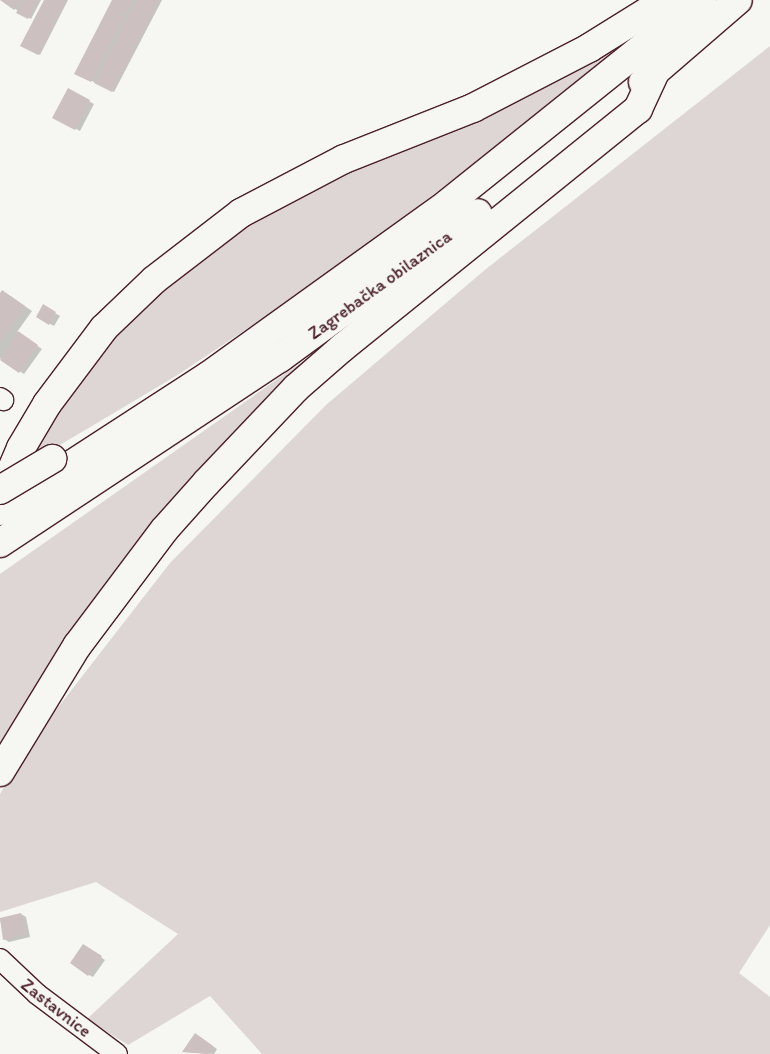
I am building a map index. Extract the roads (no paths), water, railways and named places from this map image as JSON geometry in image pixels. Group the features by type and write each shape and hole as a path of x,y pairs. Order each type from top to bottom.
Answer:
{"highway":[{"path":"0,497 21,448 47,404 104,328 154,280 240,213 344,159 473,108 589,48 666,0"},
{"name":"Zagrebačka obilaznica","path":"0,511 208,376 447,204 702,0"},
{"name":"Zagrebačka obilaznica","path":"0,543 272,363 410,264 656,70 738,0"},
{"path":"0,772 77,646 165,529 206,483 296,388 336,353 638,109 656,70"},
{"path":"0,490 52,459 93,451"}],"street":[{"name":"Zastavnice","path":"0,959 37,994 116,1054"}]}
